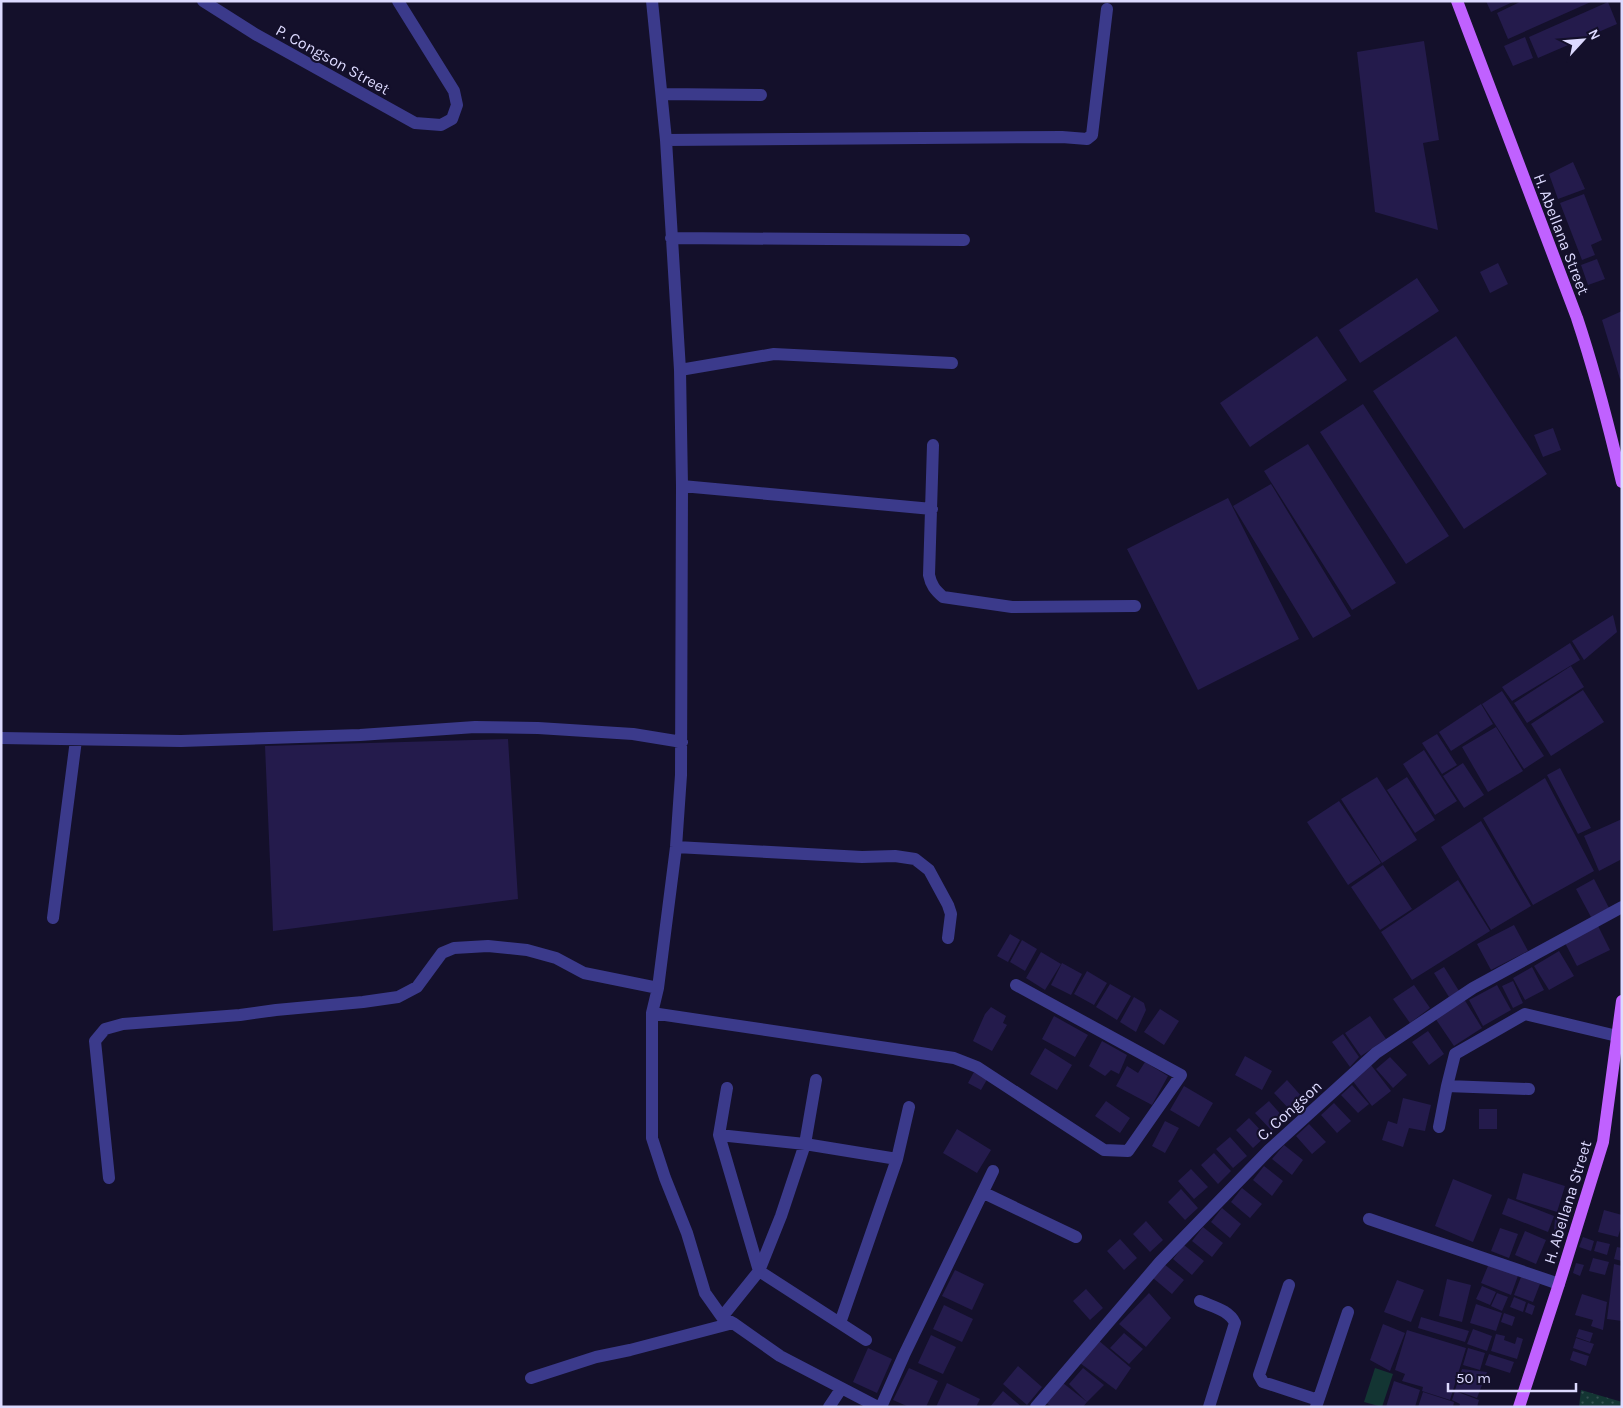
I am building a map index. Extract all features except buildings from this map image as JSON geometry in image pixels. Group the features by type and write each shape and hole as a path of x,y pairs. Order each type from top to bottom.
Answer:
{"main road":[{"name":"H. Abellana Street","path":"1457,1 1580,326 1611,434 1622,482"},
{"name":"H. Abellana Street","path":"1519,1407 1603,1142 1622,1000"}],"street":[{"name":"P. Congson Street","path":"202,1 255,34 414,124 441,125 452,119 457,105 454,91 398,1"},
{"path":"652,1 666,140 680,370 682,486 682,742 676,847 658,988 652,1012 652,1138 665,1178 687,1233 706,1294 728,1320 780,1356 879,1407 993,1171"},
{"path":"666,140 1052,137 1087,139 1092,135 1108,9"},
{"path":"662,94 761,95"},
{"path":"671,238 964,240"},
{"path":"680,370 774,354 952,363"},
{"path":"933,445 929,575 931,584 943,597 1012,607 1135,606"},
{"path":"682,486 932,509"},
{"path":"1,738 181,741 360,735 475,727 538,728 633,734 682,742"},
{"path":"53,918 76,740"},
{"path":"676,847 862,857 895,856 915,859 929,870 948,905 951,914 948,938"},
{"name":"C. Congson","path":"1036,1407 1160,1262 1269,1150 1376,1053 1473,988 1622,907"},
{"path":"109,1178 95,1041 105,1029 123,1024 240,1016 276,1010 398,997 417,987 442,953 454,948 488,946 527,950 556,958 584,973 658,988"},
{"path":"652,1012 954,1058 977,1067 1104,1150 1128,1151 1181,1075 1016,985"},
{"path":"1438,1127 1446,1086 1455,1054 1525,1014 1617,1036"},
{"path":"531,1378 596,1357 630,1350 728,1320 759,1271 781,1216 805,1144 816,1080"},
{"path":"1446,1086 1529,1089"},
{"path":"726,1088 719,1135 759,1271 866,1340"},
{"path":"840,1323 897,1159 909,1108"},
{"path":"719,1135 805,1144 897,1159"},
{"path":"984,1193 1076,1237"},
{"path":"1369,1219 1559,1284"},
{"path":"1289,1285 1259,1375 1263,1382 1317,1404 1348,1312"},
{"path":"1200,1301 1232,1316 1235,1323 1209,1407"},
{"path":"829,1407 842,1389"}],"green space":[{"path":"1375,1368 1393,1374 1382,1407 1364,1402"},
{"path":"1581,1390 1622,1402 1622,1407 1579,1407"}]}
